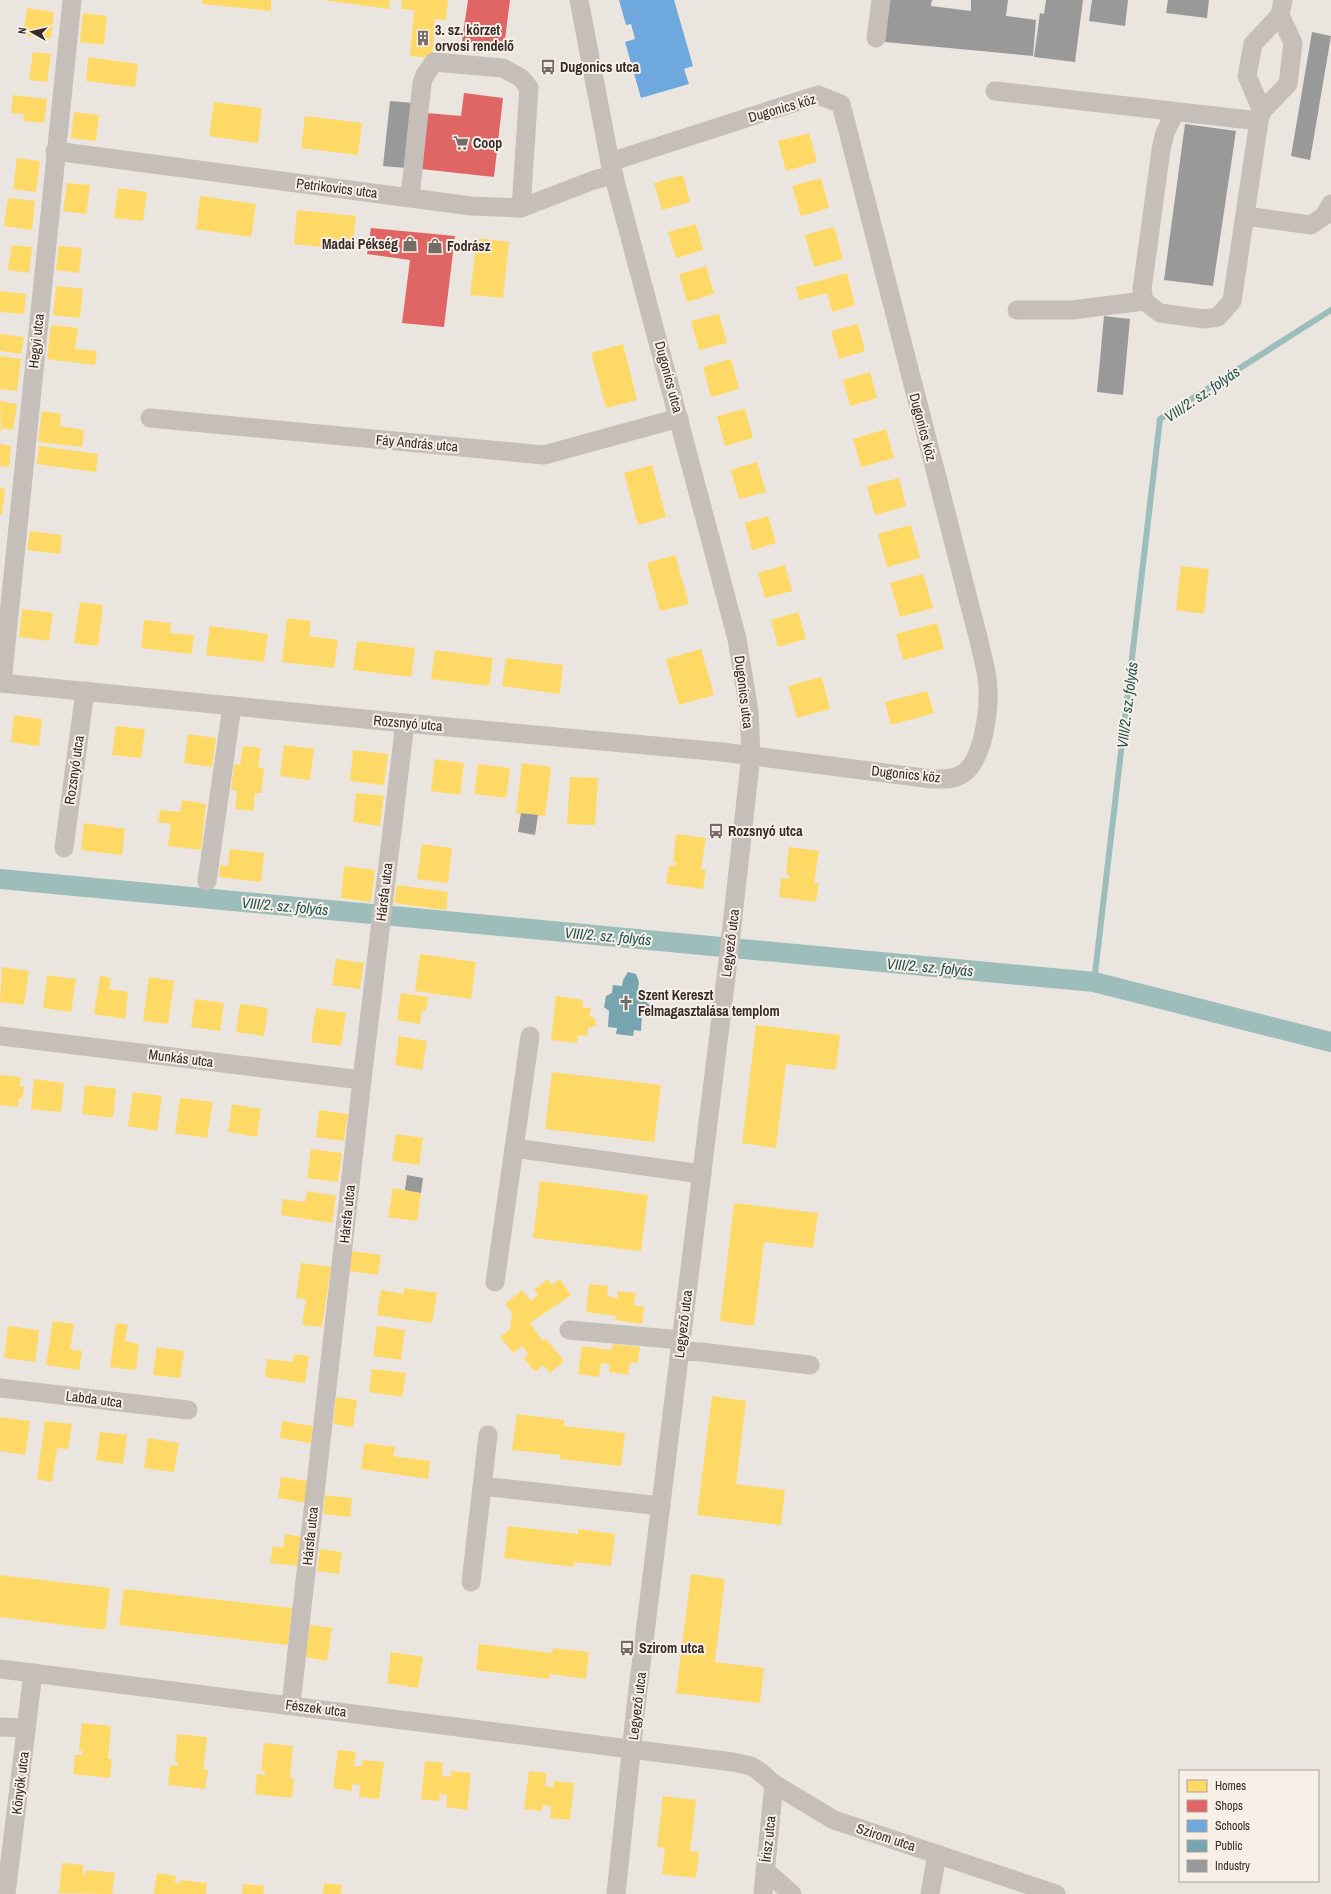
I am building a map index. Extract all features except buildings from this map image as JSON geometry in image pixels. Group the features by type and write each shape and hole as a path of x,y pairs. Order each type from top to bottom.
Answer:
{"street":[{"name":"Hegyi utca","path":"1,683 55,151 72,0"},
{"name":"Dugonics utca","path":"579,0 612,168 680,418 737,639 749,712 751,755"},
{"path":"876,38 881,0"},
{"path":"1175,112 1165,134 1161,150 1142,290 1144,301 1160,313 1204,319 1218,317 1232,301 1261,116 1247,76 1253,44 1282,7"},
{"path":"1261,116 1288,84 1293,43 1282,7"},
{"path":"410,197 422,83 434,62 503,68 521,78 530,88 520,208"},
{"path":"995,91 1175,112 1261,116"},
{"name":"Dugonics köz","path":"612,168 818,95 841,104 979,641 988,688 987,708 983,735 977,756 970,768 962,775 950,779 932,779 751,755"},
{"name":"Petrikovics utca","path":"55,151 471,206 520,208 594,180 612,168"},
{"path":"1245,216 1311,224 1324,216 1331,204"},
{"path":"1017,310 1072,310 1144,301"},
{"name":"Fáy András utca","path":"150,418 544,455 680,418"},
{"name":"Rozsnyó utca","path":"1,683 405,723 751,755"},
{"name":"Rozsnyó utca","path":"64,848 85,691"},
{"path":"207,881 232,706"},
{"name":"Hársfa utca","path":"291,1704 381,912 405,723"},
{"name":"Legyező utca","path":"616,1894 631,1749 728,961 751,755"},
{"name":"Munkás utca","path":"0,1036 362,1080"},
{"path":"496,1282 530,1036"},
{"path":"514,1148 702,1174"},
{"path":"569,1330 681,1346 701,1352 810,1365"},
{"name":"Labda utca","path":"0,1388 188,1410"},
{"path":"471,1582 488,1435"},
{"path":"482,1486 661,1506"},
{"name":"Fészek utca","path":"0,1669 291,1704 631,1749"},
{"name":"Könyök utca","path":"6,1894 33,1673"},
{"path":"0,1727 26,1728"},
{"name":"Szirom utca","path":"631,1749 733,1762 751,1766 760,1770 774,1784 834,1820 1056,1894"},
{"name":"Írisz utca","path":"763,1894 774,1784"},
{"path":"930,1894 936,1854"},
{"path":"765,1870 792,1894"}],"waterway":[{"name":"VIII/2. sz. folyás","path":"1094,982 1160,419 1331,310"},
{"name":"VIII/2. sz. folyás","path":"0,879 1094,982 1331,1042"}],"place":[{"name":"3. sz. körzet orvosi rendelő","path":"423,38"},
{"name":"Dugonics utca","path":"548,67"},
{"name":"Coop","path":"461,143"},
{"name":"Madai Pékség","path":"410,244"},
{"name":"Fodrász","path":"435,246"},
{"name":"Rozsnyó utca","path":"716,831"},
{"name":"Szent Kereszt Felmagasztalása templom","path":"626,1003"},
{"name":"Szirom utca","path":"627,1648"}]}
